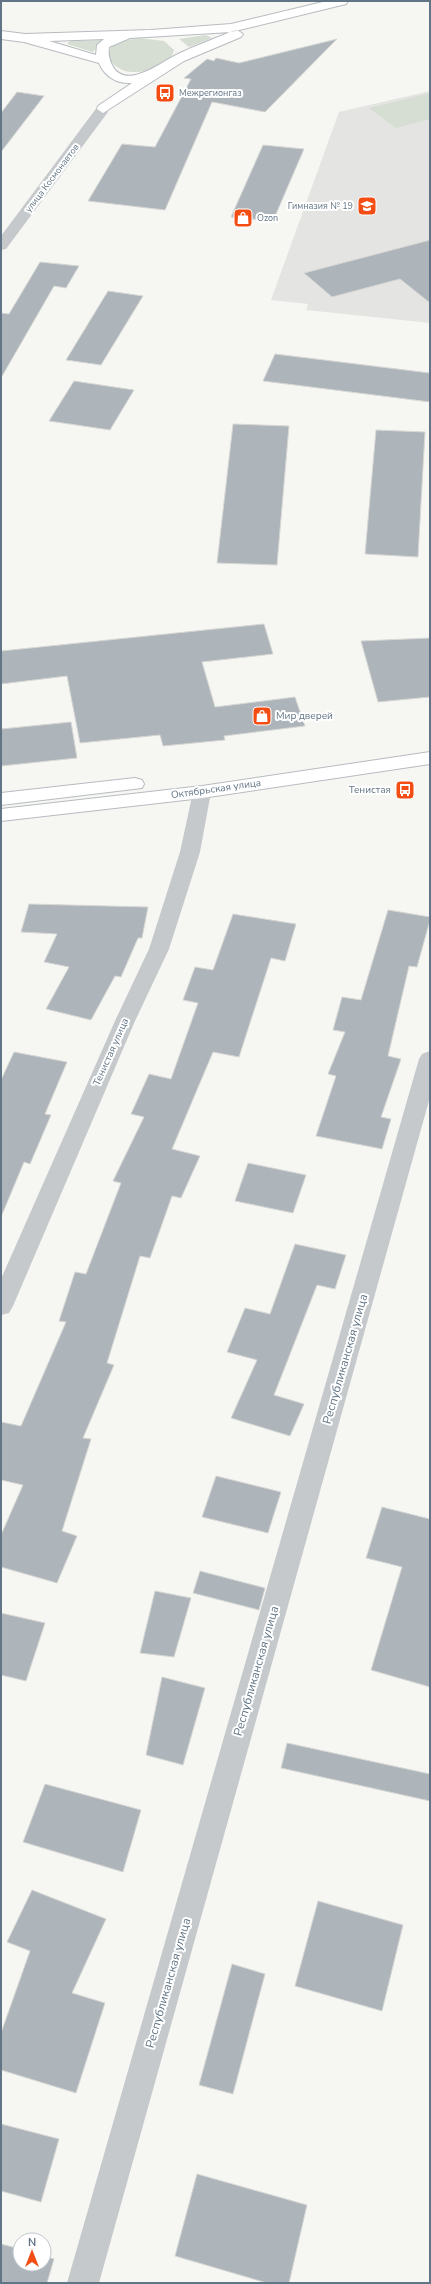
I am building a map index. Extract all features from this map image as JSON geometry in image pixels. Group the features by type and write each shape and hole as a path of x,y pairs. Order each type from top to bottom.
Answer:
{"street":[{"name":"улица Космонавтов","path":"1,35 25,38 131,35 231,28 342,1"},
{"name":"улица Космонавтов","path":"1,246 103,109 156,72 180,58 267,20"},
{"name":"улица Космонавтов","path":"151,34 169,38 181,46 183,51 180,58"},
{"name":"улица Космонавтов","path":"103,109 106,65 102,49 103,45 113,39 131,35"},
{"name":"улица Космонавтов","path":"25,38 106,65 115,77 125,79 138,78 156,72"},
{"name":"Октябрьская улица","path":"1,799 158,782 430,745"},
{"name":"Октябрьская улица","path":"1,815 202,792 430,758"},
{"name":"Тенистая улица","path":"1,1306 121,1029 159,949 190,852 202,792"},
{"name":"Республиканская улица","path":"83,2283 430,1059"}],"shaded area":[{"path":"206,35 212,38 189,47 179,39"},
{"path":"139,38 164,41 174,50 172,56 161,65 139,72 125,71 110,61 109,51 111,47 121,41"},
{"path":"103,40 93,52 67,44 70,41"},
{"name":"Гимназия № 19","path":"430,91 430,323 306,310 308,304 271,300 339,112"},
{"path":"430,93 430,119 396,128 369,108"}],"building":[{"path":"337,39 265,112 212,102 165,210 88,201 122,144 155,147 191,79 184,78 207,59 214,61 216,58 239,63"},
{"path":"17,92 44,96 1,152 1,113"},
{"path":"263,145 304,149 273,221 231,217"},
{"path":"430,240 430,303 400,279 332,297 304,273"},
{"path":"40,262 79,266 66,288 54,286 1,378 1,313 9,314"},
{"path":"108,291 143,296 101,365 66,360"},
{"path":"275,354 430,373 430,402 263,381"},
{"path":"74,381 134,390 110,430 49,421"},
{"path":"233,424 289,426 277,565 217,563"},
{"path":"376,430 425,432 418,557 365,554"},
{"path":"264,624 273,654 202,662 215,707 295,697 305,726 224,736 225,740 163,746 160,735 80,743 67,676 1,684 1,651"},
{"path":"430,638 430,697 378,702 361,641"},
{"path":"71,722 77,758 1,766 1,729"},
{"path":"29,904 148,907 142,938 138,938 121,977 115,976 91,1020 46,1009 69,967 44,962 57,934 21,932"},
{"path":"388,910 430,917 430,920 417,967 409,966 388,1056 401,1059 381,1117 391,1119 382,1149 316,1136 336,1076 328,1074 345,1032 333,1030 342,997 361,1000"},
{"path":"233,914 296,924 285,961 271,958 239,1057 213,1052 172,1149 200,1156 181,1198 172,1196 150,1258 140,1256 107,1363 114,1365 83,1438 91,1439 62,1531 77,1536 57,1583 1,1567 1,1535 23,1485 1,1480 1,1422 21,1426 66,1322 59,1321 75,1272 86,1274 121,1183 113,1181 144,1117 131,1114 149,1074 171,1079 198,1003 183,1000 195,967 213,970"},
{"path":"14,1052 67,1062 45,1114 51,1115 30,1164 24,1162 1,1217 1,1080"},
{"path":"248,1163 306,1175 293,1213 235,1201"},
{"path":"295,1244 346,1255 335,1289 317,1285 274,1395 304,1404 290,1436 231,1418 257,1360 227,1352 245,1308 270,1314"},
{"path":"216,1476 281,1492 268,1533 202,1517"},
{"path":"382,1507 430,1519 430,1687 371,1670 402,1567 366,1558"},
{"path":"200,1571 265,1588 259,1610 193,1593"},
{"path":"155,1591 191,1598 174,1657 140,1653"},
{"path":"1,1613 45,1623 26,1681 1,1675"},
{"path":"162,1677 205,1688 183,1765 146,1755"},
{"path":"287,1743 430,1774 430,1801 281,1768"},
{"path":"45,1784 141,1810 123,1872 23,1842"},
{"path":"32,1890 106,1919 72,1993 105,2003 76,2093 1,2070 1,2033 30,1951 7,1942"},
{"path":"318,1901 403,1925 382,2011 295,1986"},
{"path":"232,1964 265,1974 233,2094 199,2085"},
{"path":"1,2124 59,2139 41,2202 1,2191"},
{"path":"197,2174 307,2205 289,2283 267,2283 175,2256"},
{"path":"1,2244 12,2247 12,2272 50,2272 47,2283 1,2283"}],"place":[{"name":"Межрегионгаз","path":"165,93"},
{"name":"Гимназия № 19","path":"367,206"},
{"name":"Ozon","path":"243,218"},
{"name":"Мир дверей","path":"262,716"},
{"name":"Тенистая","path":"405,790"}]}
